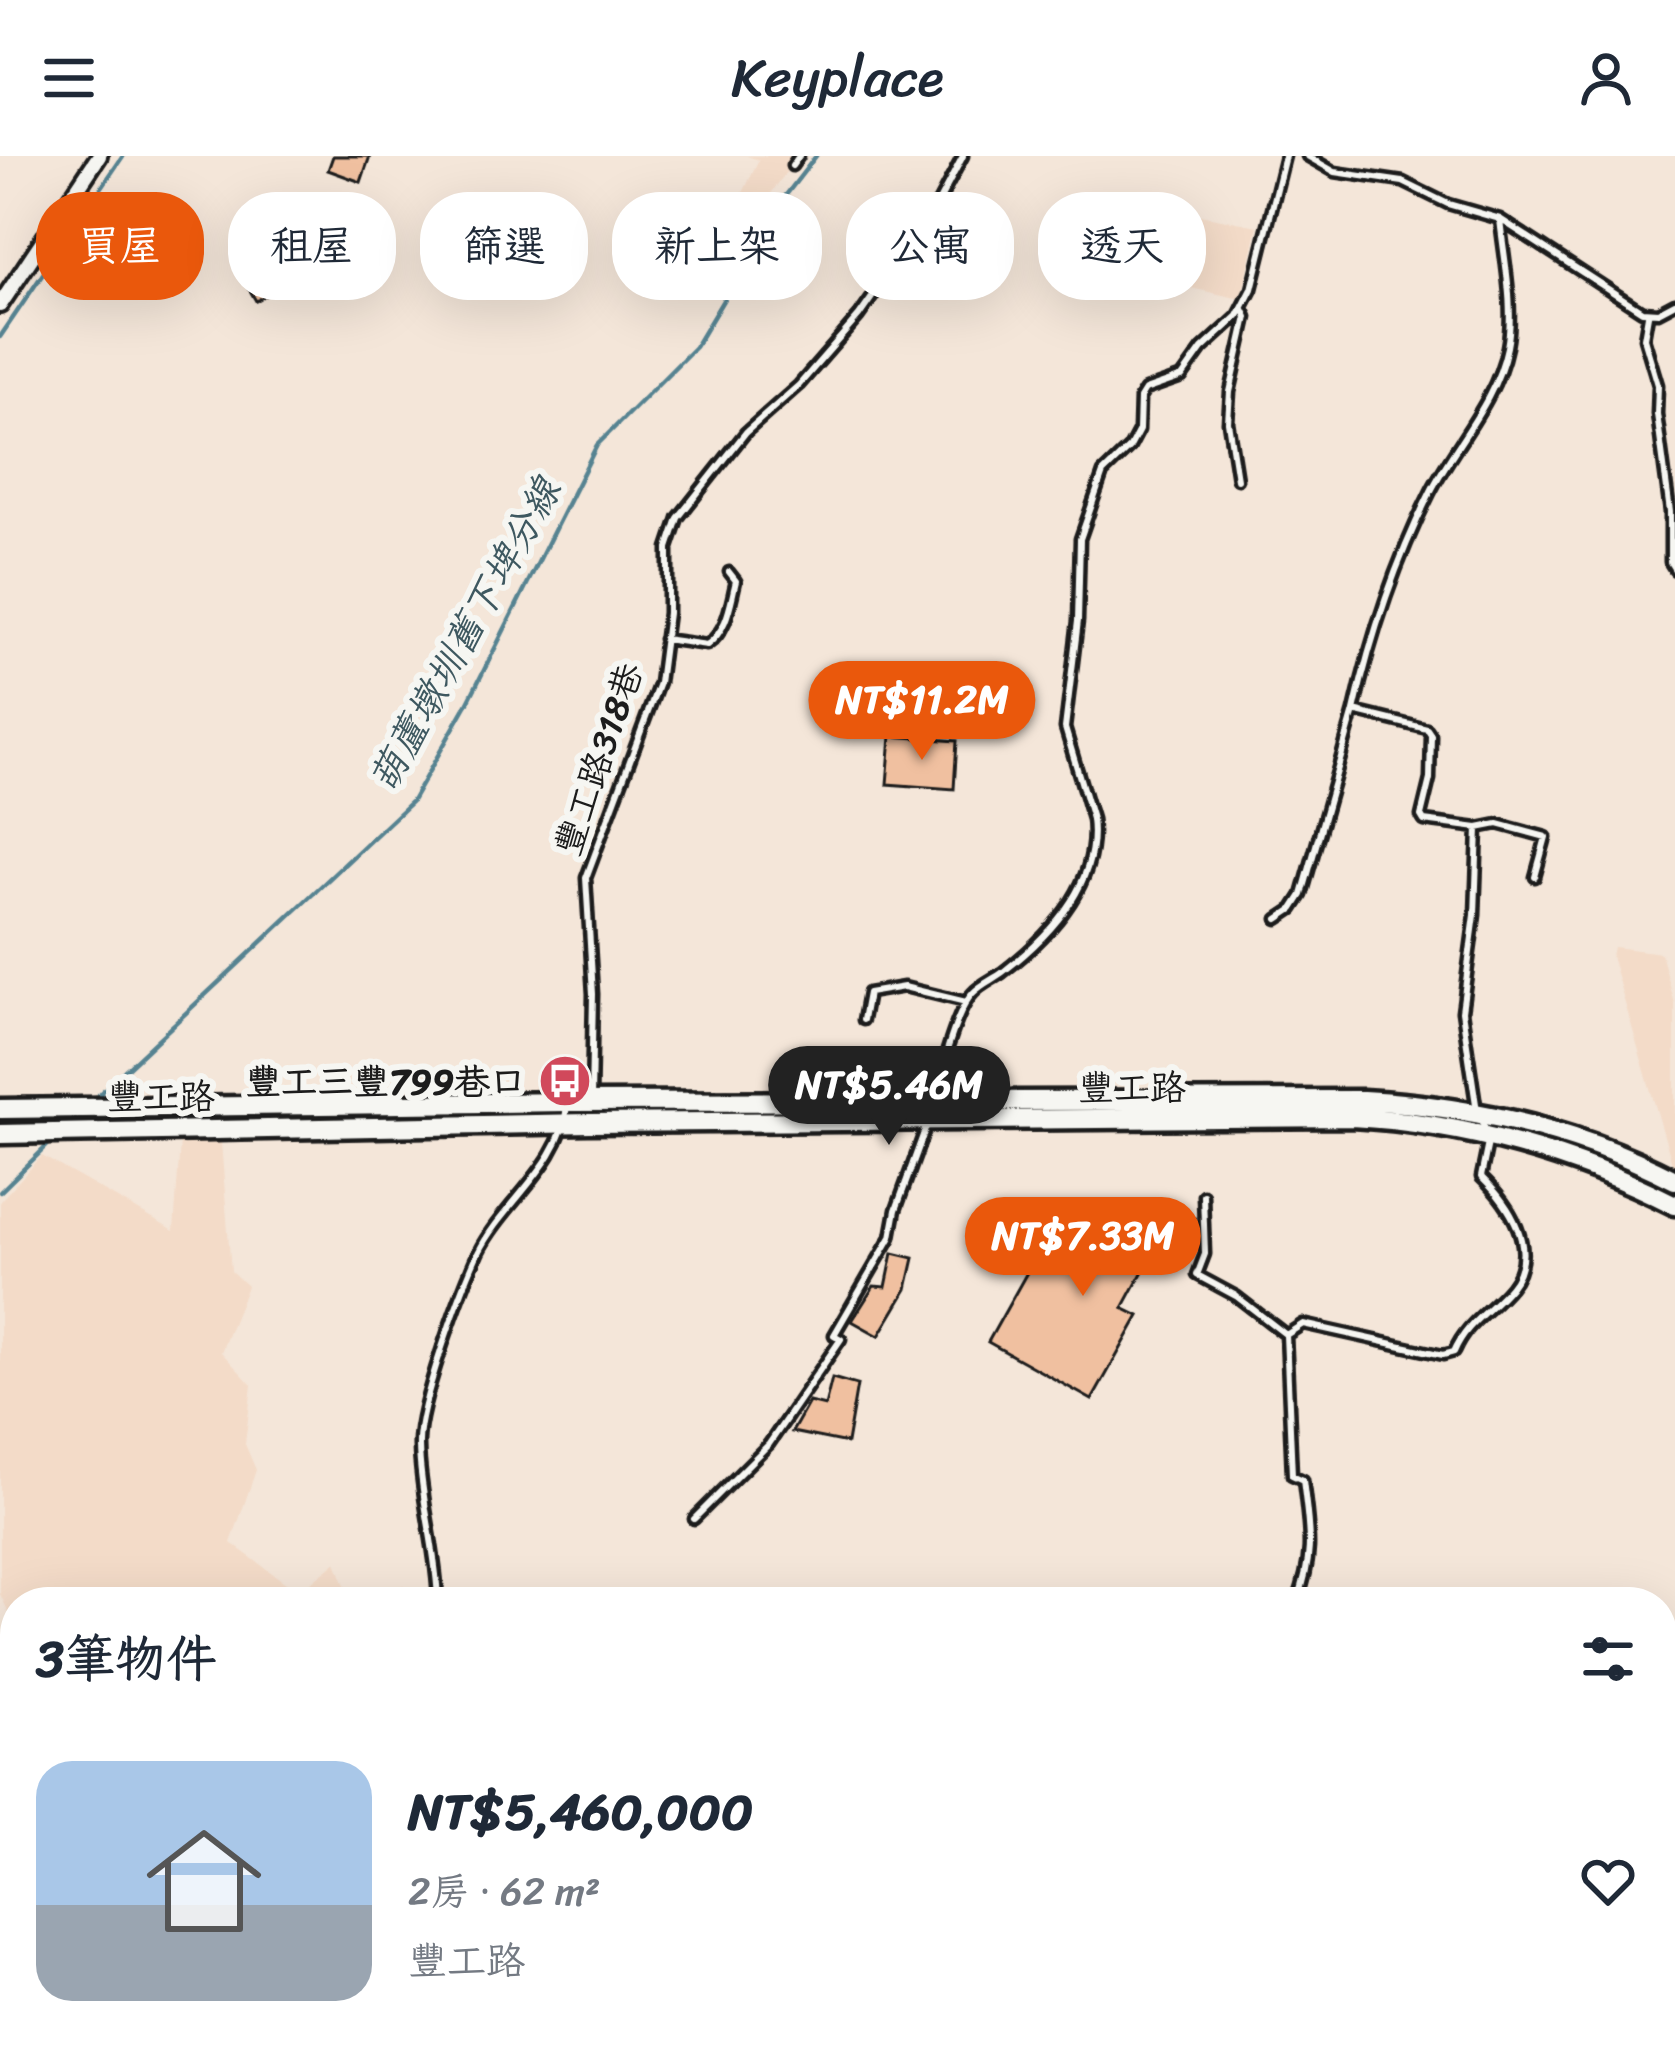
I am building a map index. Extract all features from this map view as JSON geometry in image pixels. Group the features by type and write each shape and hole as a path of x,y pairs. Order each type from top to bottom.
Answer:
{"street":[{"path":"0,304 99,156"},
{"name":"豐工路","path":"0,1109 1364,1100 1477,1111 1566,1136 1675,1180"},
{"name":"豐工路","path":"0,1134 102,1129 1352,1117 1410,1120 1556,1155 1675,1205"}],"lane":[{"path":"792,166 799,156"},
{"name":"豐工路318巷","path":"590,1123 593,994 586,878 659,683 668,548 686,503 746,432 799,385 859,316 937,205 962,156"},
{"path":"694,1519 769,1444 842,1339 834,1335 891,1238 896,1210 966,1002 1030,948 1082,887 1089,867 1092,819 1065,721 1078,621 1080,539 1102,473 1130,446 1139,430 1144,390 1179,380 1243,309 1252,290 1285,156"},
{"path":"1307,156 1335,172 1403,182 1448,204 1500,219 1648,313"},
{"path":"1278,919 1302,895 1392,571 1432,488 1496,385 1507,347 1509,314 1500,219"},
{"path":"1648,313 1675,303"},
{"path":"1237,479 1228,422 1246,317 1243,309"},
{"path":"1648,313 1644,338 1658,386 1670,562 1675,570"},
{"path":"664,639 707,645 715,640 736,581 729,572"},
{"path":"1354,710 1431,734 1430,778 1420,816 1424,821 1478,828 1498,824 1546,837 1535,877"},
{"path":"1286,1335 1303,1324 1443,1355 1454,1352 1462,1333 1518,1274 1517,1220 1505,1200 1481,1177 1489,1138 1477,1111 1462,1011 1475,915 1478,828"},
{"path":"863,1020 868,993 904,987 966,1002"},
{"path":"436,1587 419,1457 422,1415 480,1250 557,1145 566,1124 567,1102"},
{"path":"1203,1195 1205,1254 1197,1275 1236,1296 1286,1335 1292,1475 1303,1480 1311,1551 1302,1587"}],"shaded area":[{"path":"747,156 798,156 772,192 743,192 759,160"},
{"path":"1206,216 1258,226 1241,299 1206,291"},
{"path":"1613,947 1661,953 1675,1004 1675,1173 1611,956"},
{"path":"180,1142 221,1142 231,1271 247,1286 221,1352 252,1385 245,1444 256,1470 231,1543 291,1587 0,1587 0,1201 42,1156 174,1231"},
{"path":"336,1562 346,1587 304,1587"}],"building":[{"path":"333,156 370,156 361,182 328,170"},
{"path":"891,736 957,741 954,789 887,784"},
{"path":"1137,1206 1176,1227 1179,1215 1194,1218 1174,1257 1156,1247 1123,1308 1139,1316 1092,1400 988,1342 1035,1258 1044,1264 1072,1213 1119,1239"},
{"path":"893,1253 914,1258 907,1289 879,1336 852,1321 874,1286 886,1287"},
{"path":"832,1378 857,1385 847,1443 792,1432 809,1402 825,1406"}],"waterway":[{"path":"0,337 123,156"},
{"name":"葫蘆墩圳舊下埤分線","path":"91,1102 412,801 466,706 597,445 695,347 786,195 816,156"},
{"name":"葫蘆墩圳舊下埤分線","path":"0,1192 53,1140"}],"place":[{"name":"豐工三豐799巷口","path":"565,1081"}]}
